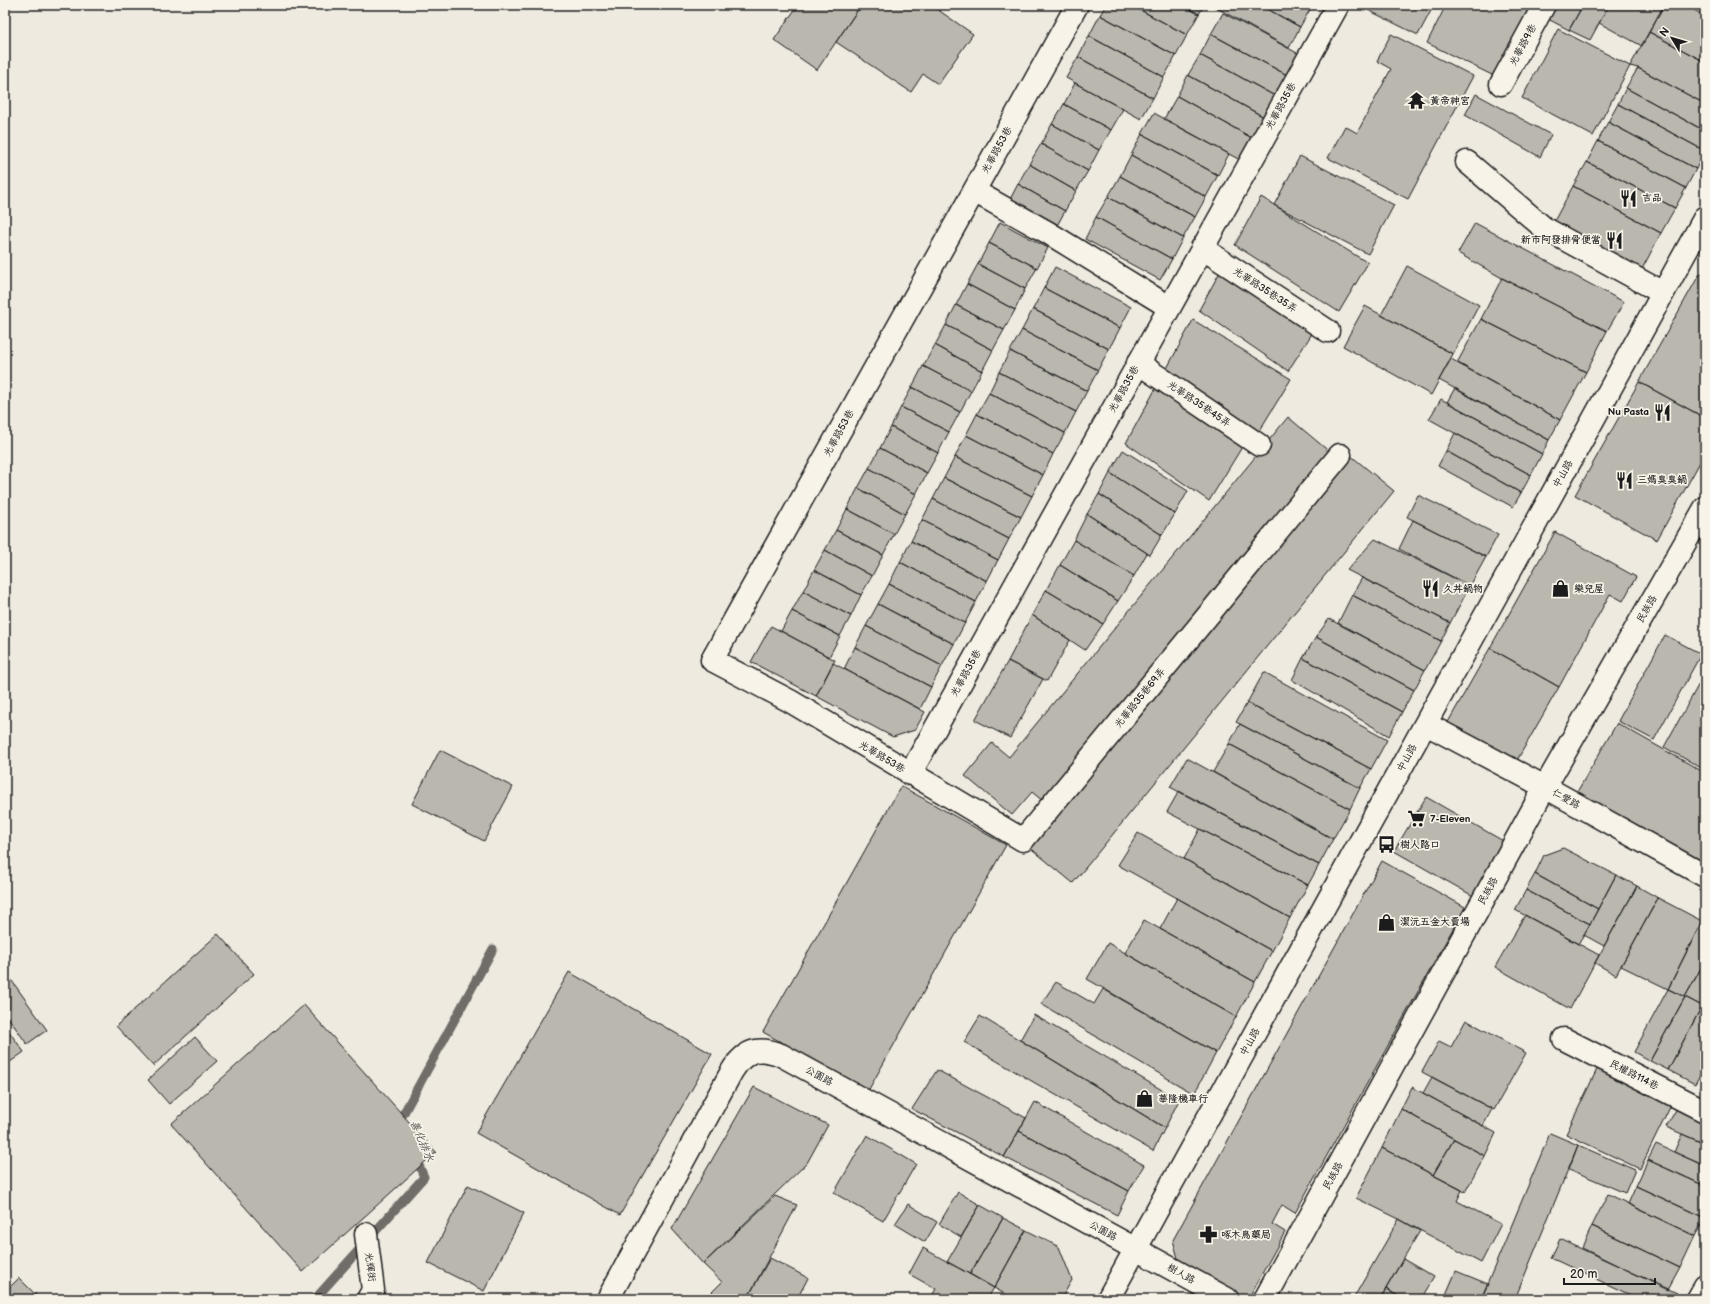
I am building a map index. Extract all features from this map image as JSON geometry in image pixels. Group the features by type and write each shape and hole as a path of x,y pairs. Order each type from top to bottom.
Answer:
{"street":[{"name":"光華路53巷","path":"910,774 790,701 712,660 1077,5"},
{"name":"光華路35巷","path":"910,774 1338,5"},
{"name":"光華路9巷","path":"1501,84 1544,5"},
{"path":"1467,162 1544,228 1663,293"},
{"path":"974,192 1047,232 1169,307"},
{"name":"中山路","path":"1108,1299 1705,217"},
{"name":"光華路35巷35弄","path":"1202,248 1328,331"},
{"name":"光華路35巷45弄","path":"1138,363 1259,445"},
{"name":"光華路35巷69弄","path":"910,774 1023,840 1340,454"},
{"name":"民族路","path":"1265,1299 1545,788 1705,508"},
{"name":"仁愛路","path":"1426,724 1705,876"},
{"name":"民權路114巷","path":"1564,1039 1705,1111"},
{"name":"公園路","path":"608,1299 732,1071 743,1057 757,1050 772,1051 781,1055 1136,1249"},
{"name":"光輝街","path":"366,1234 373,1290 368,1299"},
{"name":"樹人路","path":"1136,1249 1227,1299"},
{"path":"1697,1299 1705,1285"}],"building":[{"path":"798,5 861,5 817,70 774,40"},
{"path":"861,5 931,5 973,34 938,84 923,74 911,92 836,42"},
{"path":"1106,5 1131,5 1187,35 1176,56 1100,15"},
{"path":"1131,5 1182,5 1199,14 1187,35"},
{"path":"1182,5 1204,5 1199,14"},
{"path":"1260,5 1300,27 1289,48 1213,6"},
{"path":"1260,5 1310,5 1312,6 1300,27"},
{"path":"1366,5 1434,5 1418,35 1364,8"},
{"path":"1446,5 1525,5 1533,9 1498,78 1427,43"},
{"path":"1553,5 1583,5 1569,30 1546,18"},
{"path":"1583,5 1609,5 1590,40 1569,30"},
{"path":"1609,5 1664,5 1642,46 1599,23"},
{"path":"1664,5 1685,5 1705,16 1705,62 1649,32"},
{"path":"1223,13 1299,54 1287,75 1211,34"},
{"path":"1100,15 1176,56 1164,77 1089,36"},
{"path":"1558,29 1630,66 1593,136 1522,98"},
{"path":"1649,32 1705,62 1705,104 1638,68 1630,66"},
{"path":"1211,34 1287,75 1275,96 1200,55"},
{"name":"黃帝神宮","path":"1391,34 1473,76 1408,199 1328,158 1345,126 1357,133 1391,69 1377,61"},
{"path":"1089,36 1164,77 1153,98 1078,57"},
{"path":"1200,55 1275,96 1264,117 1188,75"},
{"path":"1078,57 1153,98 1141,119 1066,78"},
{"path":"1638,68 1705,104 1705,131 1626,88"},
{"path":"1188,75 1264,117 1252,138 1177,96"},
{"path":"1075,83 1123,109 1111,130 1064,104"},
{"path":"1626,88 1705,131 1705,151 1618,104"},
{"path":"1476,94 1551,135 1540,157 1465,115"},
{"path":"1177,96 1252,138 1240,160 1164,119"},
{"path":"1064,104 1111,130 1099,150 1052,124"},
{"path":"1618,104 1705,151 1696,169 1608,122"},
{"path":"1154,113 1229,154 1218,175 1142,134"},
{"path":"1608,122 1696,169 1686,188 1598,141"},
{"path":"1052,124 1099,150 1088,171 1041,144"},
{"path":"1142,134 1218,175 1206,197 1131,155"},
{"path":"1598,141 1686,188 1675,208 1587,162"},
{"path":"1041,144 1088,171 1076,191 1029,164"},
{"path":"1131,155 1206,197 1195,217 1120,176"},
{"path":"1300,156 1394,205 1368,254 1274,205"},
{"path":"1587,162 1675,208 1661,233 1573,186"},
{"path":"1029,164 1076,191 1065,211 1018,184"},
{"path":"1120,176 1195,217 1183,238 1108,197"},
{"path":"1018,184 1065,211 1054,231 1007,205"},
{"path":"1573,186 1661,233 1640,273 1552,225"},
{"path":"1108,197 1183,238 1172,259 1096,217"},
{"path":"1261,197 1368,263 1339,312 1235,245"},
{"path":"1096,217 1172,259 1160,280 1085,239"},
{"path":"1000,222 1048,248 1037,268 989,243"},
{"path":"1475,223 1624,302 1607,331 1502,278 1458,253"},
{"path":"989,243 1037,268 1025,289 978,264"},
{"path":"978,264 1025,289 1015,310 967,284"},
{"path":"1407,266 1479,305 1453,354 1381,315"},
{"path":"1055,267 1131,307 1120,328 1044,288"},
{"path":"1221,270 1315,329 1288,371 1199,310"},
{"path":"1705,272 1705,418 1639,382 1699,275"},
{"path":"1502,278 1607,331 1586,372 1481,319"},
{"path":"967,284 1015,310 1004,330 956,305"},
{"path":"1044,288 1120,328 1109,349 1033,309"},
{"path":"956,305 1004,330 993,350 946,325"},
{"path":"1365,306 1453,354 1431,395 1343,346"},
{"path":"1033,309 1109,349 1098,370 1022,330"},
{"path":"1481,319 1586,372 1560,420 1457,363"},
{"path":"1193,320 1291,379 1258,433 1166,370"},
{"path":"946,325 993,350 982,371 935,345"},
{"path":"1022,330 1098,370 1087,391 1010,351"},
{"path":"935,345 982,371 971,391 923,366"},
{"path":"1010,351 1087,391 1076,412 999,372"},
{"path":"1451,359 1560,420 1549,440 1439,380"},
{"path":"923,366 971,391 960,412 912,387"},
{"path":"999,372 1076,412 1065,433 989,393"},
{"path":"1639,382 1705,418 1705,453 1657,540 1575,495"},
{"path":"912,387 960,412 949,432 901,407"},
{"path":"1156,388 1242,447 1209,501 1126,443"},
{"path":"1455,388 1549,440 1542,454 1447,402"},
{"path":"989,393 1065,433 1053,454 977,414"},
{"path":"1441,399 1542,454 1531,475 1429,419"},
{"path":"901,407 949,432 938,453 891,427"},
{"path":"977,414 1053,454 1043,475 966,435"},
{"path":"1288,417 1331,453 1044,802 1032,792 1012,815 965,776 992,743 1009,757"},
{"path":"891,427 938,453 927,473 880,448"},
{"path":"1455,433 1531,475 1521,493 1446,451"},
{"path":"966,435 1043,475 1032,496 955,457"},
{"path":"880,448 927,473 916,494 869,468"},
{"path":"1123,450 1188,491 1175,514 1110,473"},
{"path":"1446,451 1521,493 1513,507 1438,466"},
{"path":"1350,455 1394,491 1073,883 1028,846"},
{"path":"955,457 1032,496 1021,517 944,478"},
{"path":"869,468 916,494 905,514 858,488"},
{"path":"1110,473 1175,514 1162,535 1099,494"},
{"path":"944,478 1021,517 1009,539 933,499"},
{"path":"858,488 905,514 894,534 847,509"},
{"path":"1099,494 1162,535 1150,555 1087,514"},
{"path":"1418,495 1498,535 1486,557 1407,517"},
{"path":"933,499 1009,539 998,560 922,520"},
{"path":"847,509 894,534 883,555 836,530"},
{"path":"1087,514 1147,553 1134,576 1074,540"},
{"path":"922,520 998,560 987,581 911,541"},
{"path":"1413,520 1486,557 1470,586 1399,549"},
{"path":"836,530 883,555 872,576 825,550"},
{"path":"1555,532 1636,577 1623,601 1610,594 1559,687 1490,648"},
{"path":"1375,539 1470,586 1450,623 1347,570"},
{"path":"1074,540 1134,576 1118,601 1060,565"},
{"path":"911,541 987,581 976,602 900,562"},
{"path":"825,550 872,576 861,595 814,570"},
{"path":"900,562 976,602 965,623 889,584"},
{"path":"1060,565 1118,601 1103,624 1046,590"},
{"path":"814,570 861,595 851,616 803,591"},
{"path":"1362,578 1450,623 1441,641 1352,595"},
{"path":"889,584 965,623 954,644 878,604"},
{"path":"1046,590 1103,624 1085,650 1032,615"},
{"path":"803,591 851,616 840,636 792,611"},
{"path":"1352,595 1441,641 1425,670 1338,623"},
{"path":"878,604 954,644 942,666 866,626"},
{"path":"792,611 840,636 829,657 781,631"},
{"path":"1032,615 1070,640 1047,681 1008,661"},
{"path":"1329,619 1425,670 1414,690 1316,637"},
{"path":"771,626 835,660 816,696 751,662"},
{"path":"866,626 942,666 931,687 855,647"},
{"path":"1665,635 1701,654 1654,740 1618,721"},
{"path":"1316,637 1414,690 1402,712 1303,658"},
{"path":"855,647 931,687 920,709 844,669"},
{"path":"1490,648 1559,687 1516,762 1447,724"},
{"path":"1303,658 1402,712 1389,736 1292,680"},
{"path":"1008,661 1043,679 1010,738 975,720"},
{"path":"833,663 925,712 915,730 893,737 816,696"},
{"path":"1264,672 1387,740 1371,769 1247,703"},
{"path":"1705,673 1705,770 1664,747"},
{"path":"1247,703 1371,769 1360,788 1236,722"},
{"path":"1617,723 1705,773 1705,866 1577,792"},
{"path":"1240,724 1360,788 1350,809 1229,744"},
{"path":"1229,744 1350,809 1333,839 1213,772"},
{"path":"440,750 513,787 484,841 412,804"},
{"path":"1187,758 1333,839 1319,865 1170,787"},
{"path":"901,786 1006,845 868,1091 763,1032"},
{"path":"1179,791 1319,865 1308,885 1167,812"},
{"path":"1426,797 1505,842 1473,896 1394,851"},
{"path":"1200,829 1308,885 1290,918 1184,859"},
{"path":"1138,833 1290,918 1272,951 1118,865"},
{"path":"1563,848 1616,875 1598,909 1535,874 1544,855"},
{"path":"1382,861 1465,907 1295,1213 1282,1205 1272,1224 1285,1232 1247,1299 1179,1262 1173,1240"},
{"path":"1535,874 1598,909 1590,924 1526,890"},
{"path":"1616,875 1637,886 1604,946 1584,935"},
{"path":"1637,886 1658,898 1616,975 1595,963"},
{"path":"1526,890 1590,924 1578,944 1515,910"},
{"path":"1177,898 1272,951 1255,982 1160,929"},
{"path":"1658,898 1702,921 1668,989 1621,966"},
{"path":"1525,915 1599,955 1570,1009 1495,967"},
{"path":"1144,920 1255,982 1236,1017 1125,953"},
{"path":"1702,921 1705,923 1705,961 1685,997 1668,989"},
{"path":"218,934 254,974 153,1066 116,1026"},
{"path":"1108,943 1236,1017 1216,1053 1087,979"},
{"path":"1705,961 1705,1001 1702,1006 1685,997"},
{"path":"569,972 712,1054 620,1215 476,1133"},
{"path":"7,974 47,1030 27,1044 5,1013 5,976"},
{"path":"1056,982 1094,1004 1103,989 1216,1053 1194,1094 1041,1004"},
{"path":"1668,989 1685,997 1650,1061 1634,1052"},
{"path":"1685,997 1702,1006 1668,1070 1650,1061"},
{"path":"304,1005 436,1152 303,1272 171,1124"},
{"path":"1702,1006 1705,1007 1705,1065 1695,1084 1668,1070"},
{"path":"1034,1015 1179,1100 1165,1128 1020,1040"},
{"path":"980,1016 1165,1128 1153,1151 964,1042"},
{"path":"1466,1020 1526,1053 1494,1110 1422,1072 1439,1041 1451,1047"},
{"path":"5,1026 24,1052 6,1065 5,1064"},
{"path":"195,1037 217,1061 169,1104 148,1080"},
{"path":"1601,1061 1675,1097 1640,1169 1566,1134"},
{"path":"937,1070 1026,1118 1004,1157 912,1109"},
{"path":"1705,1076 1705,1091 1699,1088"},
{"path":"1432,1077 1492,1109 1483,1126 1423,1093"},
{"path":"754,1087 828,1125 807,1163 703,1264 672,1229"},
{"path":"1412,1087 1496,1133 1485,1156 1401,1109"},
{"path":"1035,1102 1144,1165 1129,1191 1019,1131"},
{"path":"1680,1103 1705,1115 1705,1144 1666,1127"},
{"path":"1401,1109 1454,1139 1433,1175 1382,1148"},
{"path":"1019,1131 1129,1191 1117,1215 1004,1157"},
{"path":"1550,1133 1578,1145 1515,1299 1481,1299"},
{"path":"1682,1134 1705,1144 1705,1166 1674,1152"},
{"path":"867,1135 916,1164 883,1221 834,1193"},
{"path":"1454,1139 1485,1156 1465,1192 1433,1175"},
{"path":"1656,1144 1705,1166 1705,1186 1648,1160"},
{"path":"1578,1145 1635,1170 1625,1193 1569,1169"},
{"path":"1382,1148 1462,1190 1457,1201 1501,1224 1481,1263 1399,1219 1356,1198"},
{"path":"1648,1160 1705,1186 1705,1218 1636,1186"},
{"path":"468,1185 524,1213 484,1291 428,1263"},
{"path":"1636,1186 1705,1218 1695,1236 1628,1204"},
{"path":"958,1192 980,1205 961,1237 939,1224"},
{"path":"1608,1194 1695,1236 1680,1268 1592,1226"},
{"path":"775,1196 797,1205 747,1299 714,1299 709,1295 722,1282 703,1264"},
{"path":"908,1204 937,1222 925,1242 895,1224"},
{"path":"980,1205 1003,1218 970,1274 947,1262"},
{"path":"1003,1218 1026,1230 994,1288 970,1274"},
{"path":"1399,1219 1420,1231 1380,1299 1353,1299"},
{"path":"1592,1226 1680,1268 1668,1290 1582,1248"},
{"path":"1026,1230 1059,1247 1072,1280 1061,1299 1014,1299 994,1288"},
{"path":"1560,1239 1677,1293 1674,1299 1639,1299 1551,1258"},
{"path":"923,1248 994,1288 987,1299 930,1299 936,1289 909,1274"},
{"path":"770,1258 808,1278 797,1299 747,1299"},
{"path":"1403,1259 1434,1277 1421,1299 1403,1299 1386,1289"},
{"path":"1456,1271 1488,1284 1481,1299 1444,1299"},
{"path":"19,1278 40,1299 5,1299 5,1292"},
{"path":"1386,1289 1403,1299 1380,1299"}],"waterway":[{"name":"善化排水","path":"403,1125 400,1120 493,949"},
{"name":"善化排水","path":"315,1299 424,1177 415,1156"}],"place":[{"name":"黃帝神宮","path":"1417,101"},
{"name":"吉品","path":"1629,198"},
{"name":"新市阿發排骨便當","path":"1614,240"},
{"name":"Nu Pasta","path":"1662,412"},
{"name":"三媽臭臭鍋","path":"1624,480"},
{"name":"久丼鍋物","path":"1430,589"},
{"name":"樂兒屋","path":"1561,589"},
{"name":"7-Eleven","path":"1417,819"},
{"name":"樹人路口","path":"1387,845"},
{"name":"潔沅五金大賣場","path":"1387,922"},
{"name":"華隆機車行","path":"1145,1099"},
{"name":"啄木鳥藥局","path":"1208,1235"}]}
